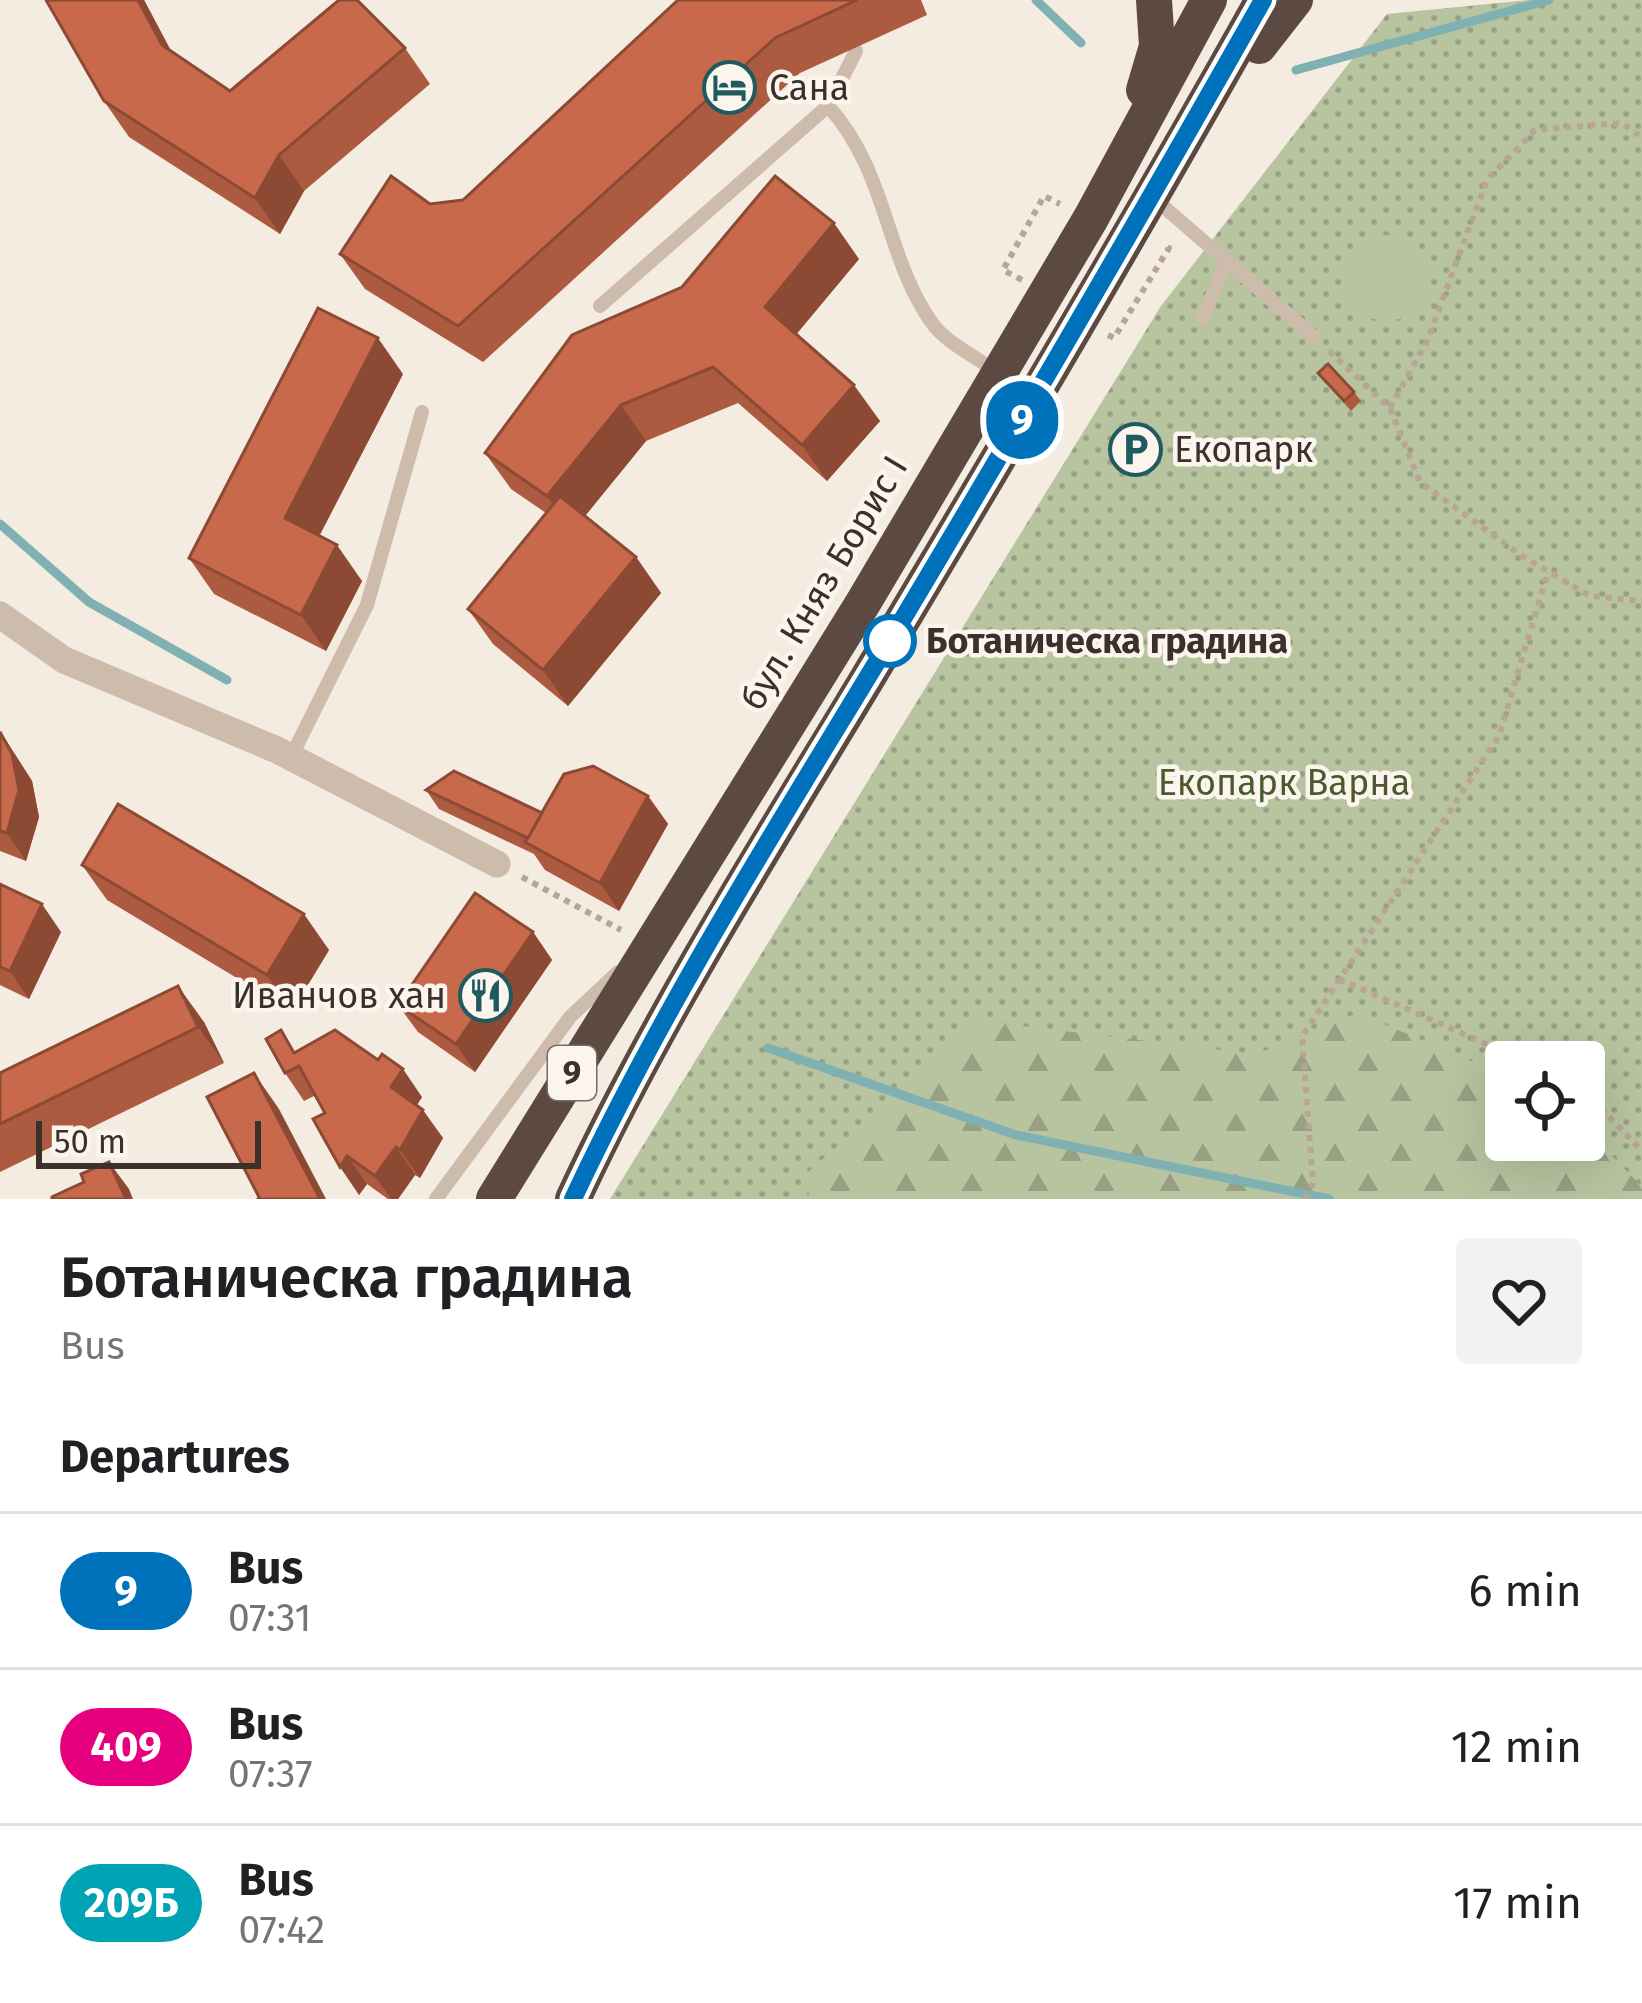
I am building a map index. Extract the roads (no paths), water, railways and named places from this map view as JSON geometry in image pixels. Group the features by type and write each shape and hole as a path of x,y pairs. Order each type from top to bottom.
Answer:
{"highway":[{"path":"1110,183 1152,67 1158,26 1154,0"},
{"name":"бул. Княз Борис I","path":"494,1199 999,373 1209,0"},
{"name":"9","path":"573,1199 610,1121 728,910 1157,188 1263,0"},
{"path":"1157,188 1295,0"}],"street":[{"path":"0,615 64,660 291,757 497,864"}],"lane":[{"path":"600,306 828,106 856,52"},
{"path":"828,106 855,136 876,179 895,239 933,326 999,373"},
{"path":"1157,188 1226,264 1313,336"},
{"path":"1202,319 1226,264"},
{"path":"291,757 367,605 422,412"},
{"path":"436,1199 570,1016 649,944"}],"waterway":[{"path":"1036,0 1081,43"},
{"path":"1296,70 1549,0"},
{"path":"0,524 89,602 227,680"},
{"path":"768,1048 1016,1135 1329,1199"}],"place":[{"name":"Сана","path":"730,88"},
{"name":"Екопарк","path":"1135,450"},
{"name":"Ботаническа градина","path":"890,641"},
{"name":"Иванчов хан","path":"485,996"}],"park label":[{"name":"Екопарк Варна","path":"1284,783"}]}
